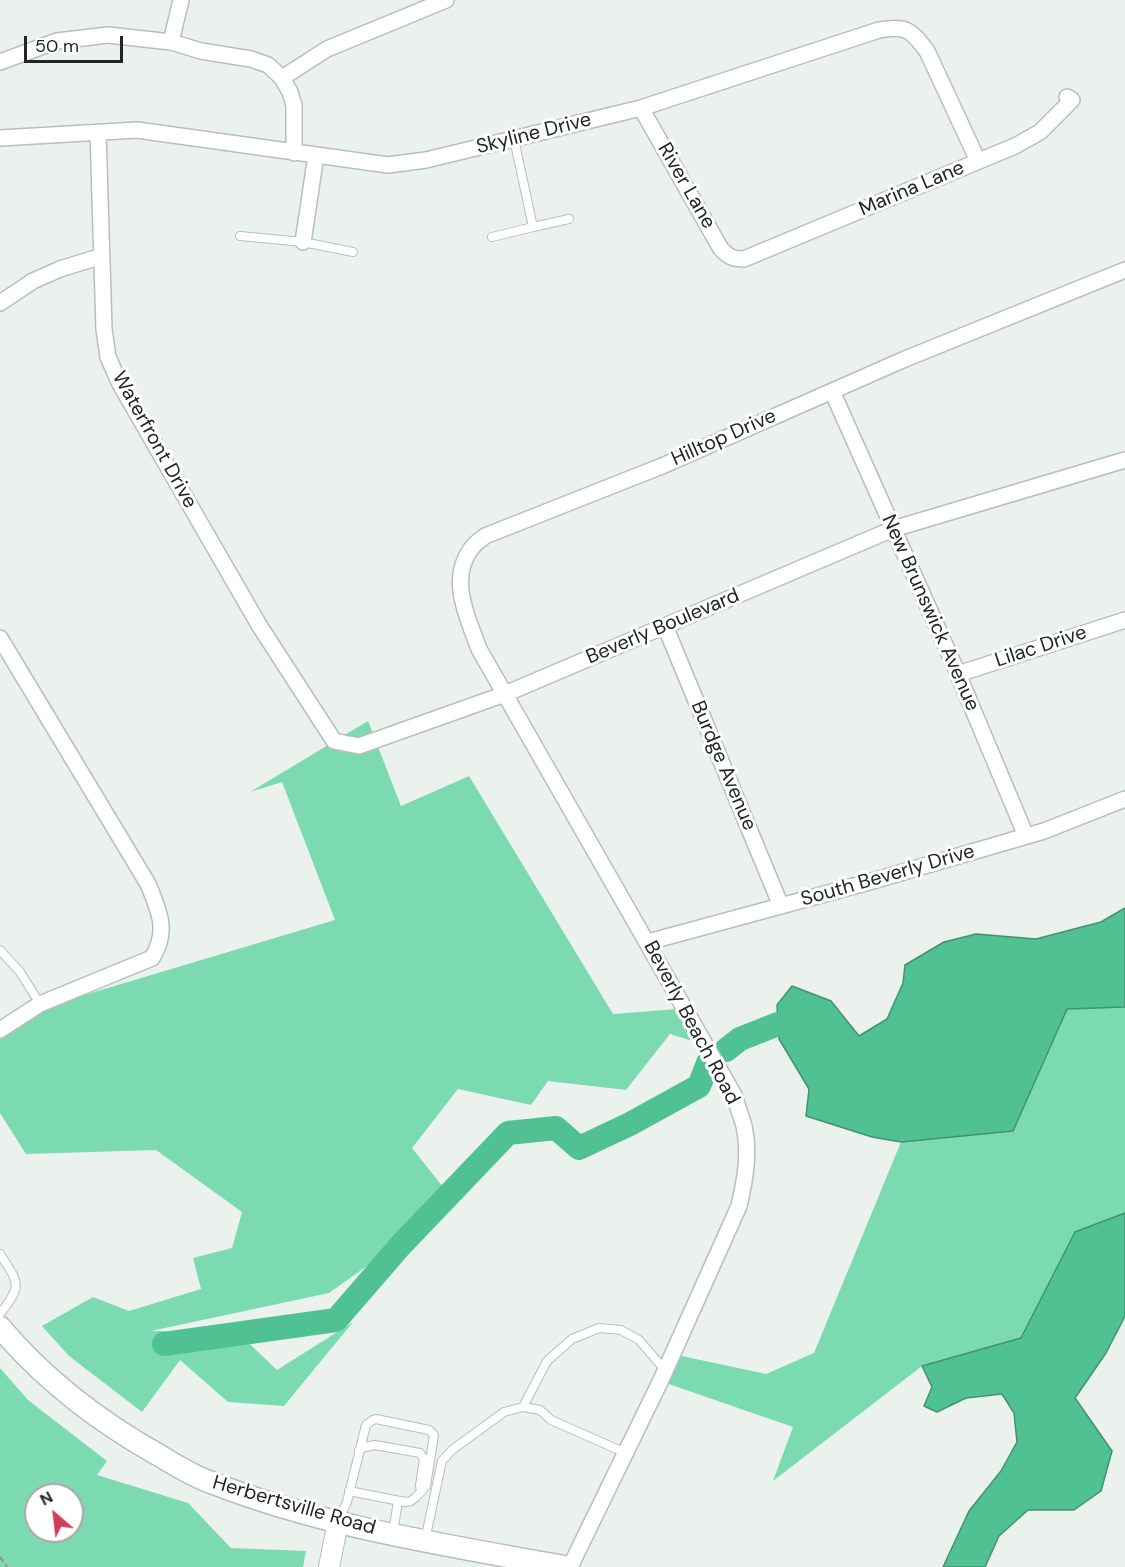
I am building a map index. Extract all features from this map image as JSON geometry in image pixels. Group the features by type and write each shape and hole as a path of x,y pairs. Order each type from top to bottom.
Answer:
{"main road":[{"name":"Herbertsville Road","path":"0,1327 44,1374 78,1403 126,1437 207,1482 278,1506 338,1522 424,1541 568,1567"}],"street":[{"path":"171,42 181,0"},
{"path":"282,78 327,49 446,0"},
{"name":"Skyline Drive","path":"0,138 137,130 388,165 426,160 641,108 879,30 895,27 905,29 916,36 927,51 978,161"},
{"path":"0,62 57,41 108,35 171,42 201,51 251,59 268,65 282,78 290,92 294,105 294,153"},
{"name":"Marina Lane","path":"735,260 744,260 1015,146 1040,132 1072,99 1067,97"},
{"name":"River Lane","path":"641,108 722,249 735,260"},
{"name":"Waterfront Drive","path":"98,132 104,329 108,357 120,384 259,625"},
{"path":"303,242 316,155"},
{"path":"0,303 33,281 60,269 102,256"},
{"name":"Hilltop Drive","path":"505,694 479,649 461,596 460,578 463,563 471,548 485,537 662,466 905,359 1125,270"},
{"name":"New Brunswick Avenue","path":"832,391 958,674 1026,836"},
{"name":"Beverly Boulevard","path":"259,625 334,741 359,746 505,694 893,529 1125,460"},
{"name":"Lilac Drive","path":"958,674 1125,620"},
{"name":"Burdge Avenue","path":"665,626 781,906"},
{"path":"0,638 148,884 163,924 158,949 152,958 40,1004 0,1030"},
{"name":"Beverly Beach Road","path":"505,694 734,1095 744,1128 747,1157 745,1182 739,1206 626,1453 568,1567"},
{"name":"South Beverly Drive","path":"648,942 869,882 1044,831 1125,799"},
{"path":"329,1567 338,1522"}],"lane":[{"path":"514,139 533,227"},
{"path":"492,237 569,219"},
{"path":"240,237 303,242 353,252"},
{"path":"0,950 20,972 40,1004"},
{"path":"0,1254 16,1279 17,1285 12,1299 0,1314"},
{"path":"523,1407 547,1361 572,1339 599,1328 621,1330 639,1340 665,1370"},
{"path":"424,1541 442,1461 452,1450 504,1412 523,1407 540,1410 551,1420 626,1453"},
{"path":"338,1522 347,1503 349,1491 366,1425 376,1419 429,1430 434,1435 426,1486 411,1501 398,1501 349,1491"},
{"path":"359,1450 375,1445 420,1453 424,1459 421,1492"},
{"path":"393,1534 398,1501"}],"path":[{"path":"0,1557 7,1567"}],"shaded area":[{"path":"368,721 401,806 469,776 613,1014 678,1009 696,1042 670,1034 626,1090 548,1081 531,1105 458,1089 412,1148 447,1192 374,1261 329,1293 151,1331 237,1332 277,1370 353,1322 284,1406 228,1402 180,1360 142,1412 69,1356 42,1326 93,1297 129,1311 201,1289 193,1258 232,1248 242,1212 156,1150 26,1154 0,1113 0,1035 41,1008 335,920 282,782 250,792"},
{"path":"1125,908 1125,1007 1067,1009 1013,1131 901,1142 872,1137 806,1116 809,1089 779,1039 777,1005 792,986 831,1001 859,1036 887,1019 903,983 905,965 944,942 976,934 1036,939 1101,922"},
{"path":"1125,1007 1125,1213 1075,1233 1021,1338 922,1366 773,1481 793,1427 663,1382 677,1355 766,1374 814,1353 901,1142 1013,1131 1067,1009"},
{"path":"1125,1213 1125,1316 1106,1353 1075,1398 1112,1451 1101,1491 1074,1510 1028,1510 999,1536 985,1567 943,1567 969,1511 1001,1471 1017,1442 1014,1413 1002,1394 966,1398 937,1412 924,1406 932,1387 922,1366 1021,1338 1075,1232"},
{"path":"0,1368 28,1400 107,1461 97,1475 188,1503 231,1548 306,1551 303,1567 0,1567"}],"waterway":[{"path":"726,1050 740,1039 778,1024"},
{"path":"164,1344 336,1320 400,1246 508,1133 556,1128 579,1148 630,1124 699,1086 708,1063"}]}
